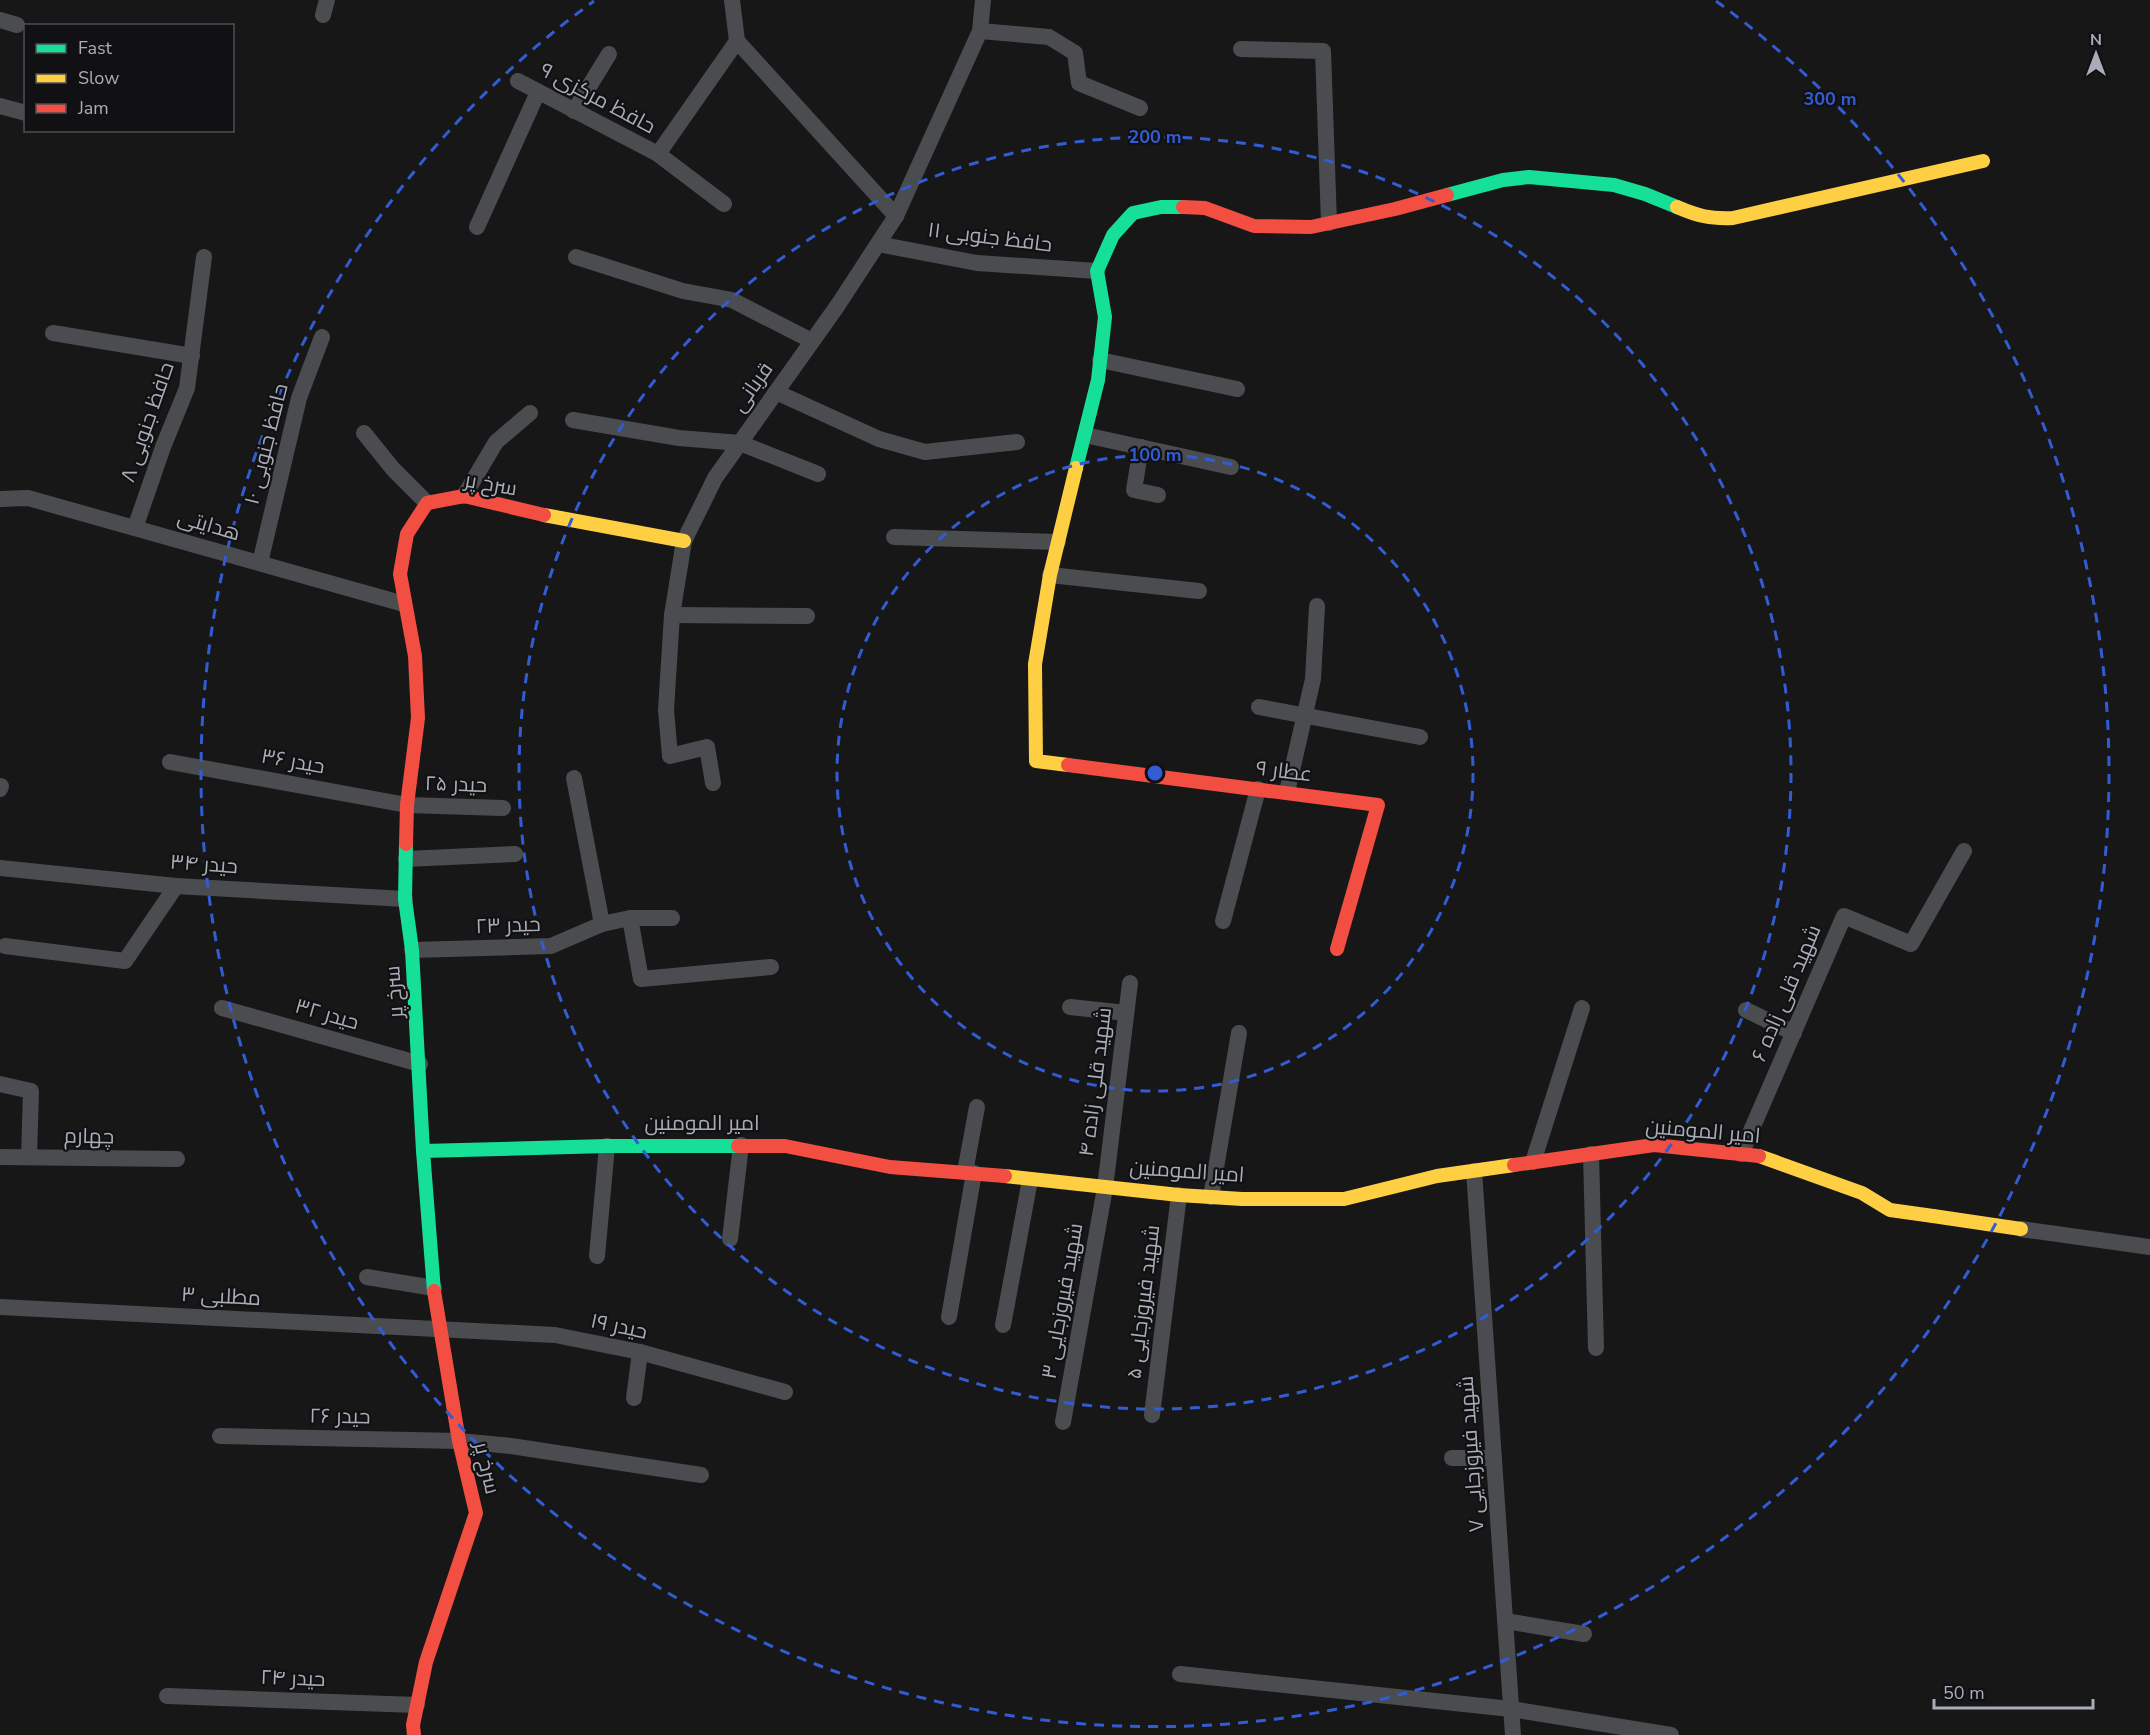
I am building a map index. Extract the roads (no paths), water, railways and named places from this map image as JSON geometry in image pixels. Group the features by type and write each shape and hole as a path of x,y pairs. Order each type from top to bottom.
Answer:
{"main road":[{"path":"1050,575 1098,380 1105,317 1096,271 1113,235 1133,213 1161,207 1205,208 1254,226 1311,227 1395,209 1503,180 1529,177 1614,185 1645,194 1697,216 1712,219 1732,218 1983,161"},
{"name":"سرخ پر","path":"414,1735 413,1725 426,1662 476,1513 459,1441 434,1288 423,1151 412,950 405,899 407,805 418,718 415,656 400,574 407,534 427,503 464,496 513,509 684,541"},
{"name":"عطار ۹","path":"1050,575 1035,664 1036,761 1378,805 1337,949"},
{"name":"امیر المومنین","path":"423,1151 607,1146 785,1146 890,1167 970,1172 1105,1188 1242,1199 1344,1199 1437,1176 1654,1145 1758,1156 1862,1193 1890,1210 2021,1229"}],"street":[{"path":"732,0 737,41 896,216"},
{"name":"قربانی","path":"713,783 707,747 670,756 666,710 672,615 684,541 715,478 812,341 896,216 980,31 983,0"},
{"path":"0,20 17,25"},
{"path":"980,31 1049,36 1075,53 1079,83 1140,108"},
{"name":"حافظ مرکزی ۹","path":"658,154 737,41"},
{"path":"1241,49 1323,51 1329,223"},
{"path":"574,111 609,54"},
{"name":"حافظ مرکزی ۹","path":"518,81 658,154 724,204"},
{"path":"477,227 538,92"},
{"path":"0,106 24,112"},
{"name":"حافظ جنوبی ۱۱","path":"878,244 977,263 1096,271"},
{"name":"حافظ جنوبی ۸","path":"135,528 163,447 187,388 204,257"},
{"path":"576,257 684,291 732,300 812,341"},
{"path":"53,333 192,356"},
{"name":"حافظ جنوبی ۱۰","path":"260,563 299,398 322,337"},
{"path":"1100,360 1237,389"},
{"path":"776,392 879,439 925,452 1017,442"},
{"path":"464,496 496,442 530,413"},
{"path":"573,420 679,438 740,443 818,474"},
{"path":"363,433 393,469 427,503"},
{"path":"1085,435 1232,467"},
{"path":"1141,447 1134,490 1158,495"},
{"name":"هدایتی","path":"0,499 28,498 404,604"},
{"path":"894,537 1058,542"},
{"path":"1050,575 1199,591"},
{"path":"1287,792 1313,679 1317,606"},
{"path":"672,615 807,616"},
{"path":"1259,707 1420,737"},
{"name":"حیدر ۳۶","path":"170,762 407,805"},
{"path":"574,778 602,924"},
{"path":"1223,921 1258,789"},
{"name":"حیدر ۲۵","path":"407,805 503,808"},
{"name":"شهید قلی زاده ۶","path":"1741,1154 1844,916 1911,944 1964,851"},
{"path":"406,860 515,854"},
{"name":"حیدر ۳۴","path":"0,868 176,886 405,899"},
{"path":"4,946 125,961 176,886"},
{"path":"630,918 641,979 771,967"},
{"name":"حیدر ۲۳","path":"412,950 551,946 602,924 630,918 672,918"},
{"name":"شهید قلی زاده ۴","path":"1105,1188 1130,983"},
{"path":"1070,1007 1126,1013"},
{"name":"حیدر ۳۲","path":"222,1008 420,1064"},
{"path":"1533,1162 1582,1008"},
{"path":"1746,1010 1794,1033"},
{"path":"1211,1197 1239,1033"},
{"path":"0,1084 31,1091 29,1157"},
{"path":"949,1317 977,1107"},
{"path":"730,1239 741,1145"},
{"path":"597,1256 607,1146"},
{"path":"1591,1154 1596,1348"},
{"name":"چهارم","path":"0,1157 177,1159"},
{"name":"شهید فیروزجایی ۷","path":"1474,1171 1513,1735"},
{"path":"1004,1325 1030,1180"},
{"name":"شهید فیروزجایی ۳","path":"1063,1422 1105,1188"},
{"name":"شهید فیروزجایی ۵","path":"1152,1415 1179,1195"},
{"path":"2021,1229 2150,1247"},
{"path":"367,1277 434,1288"},
{"name":"مطلبی ۳","path":"0,1307 440,1330"},
{"name":"حیدر ۱۹","path":"440,1330 555,1335 640,1353 784,1392"},
{"path":"634,1398 640,1353"},
{"name":"حیدر ۲۶","path":"220,1436 459,1441 511,1446 700,1475"},
{"path":"1452,1458 1494,1458"},
{"path":"1505,1621 1584,1634"},
{"path":"1180,1674 1511,1709 1671,1735"},
{"name":"حیدر ۲۴","path":"166,1696 417,1705"}]}
